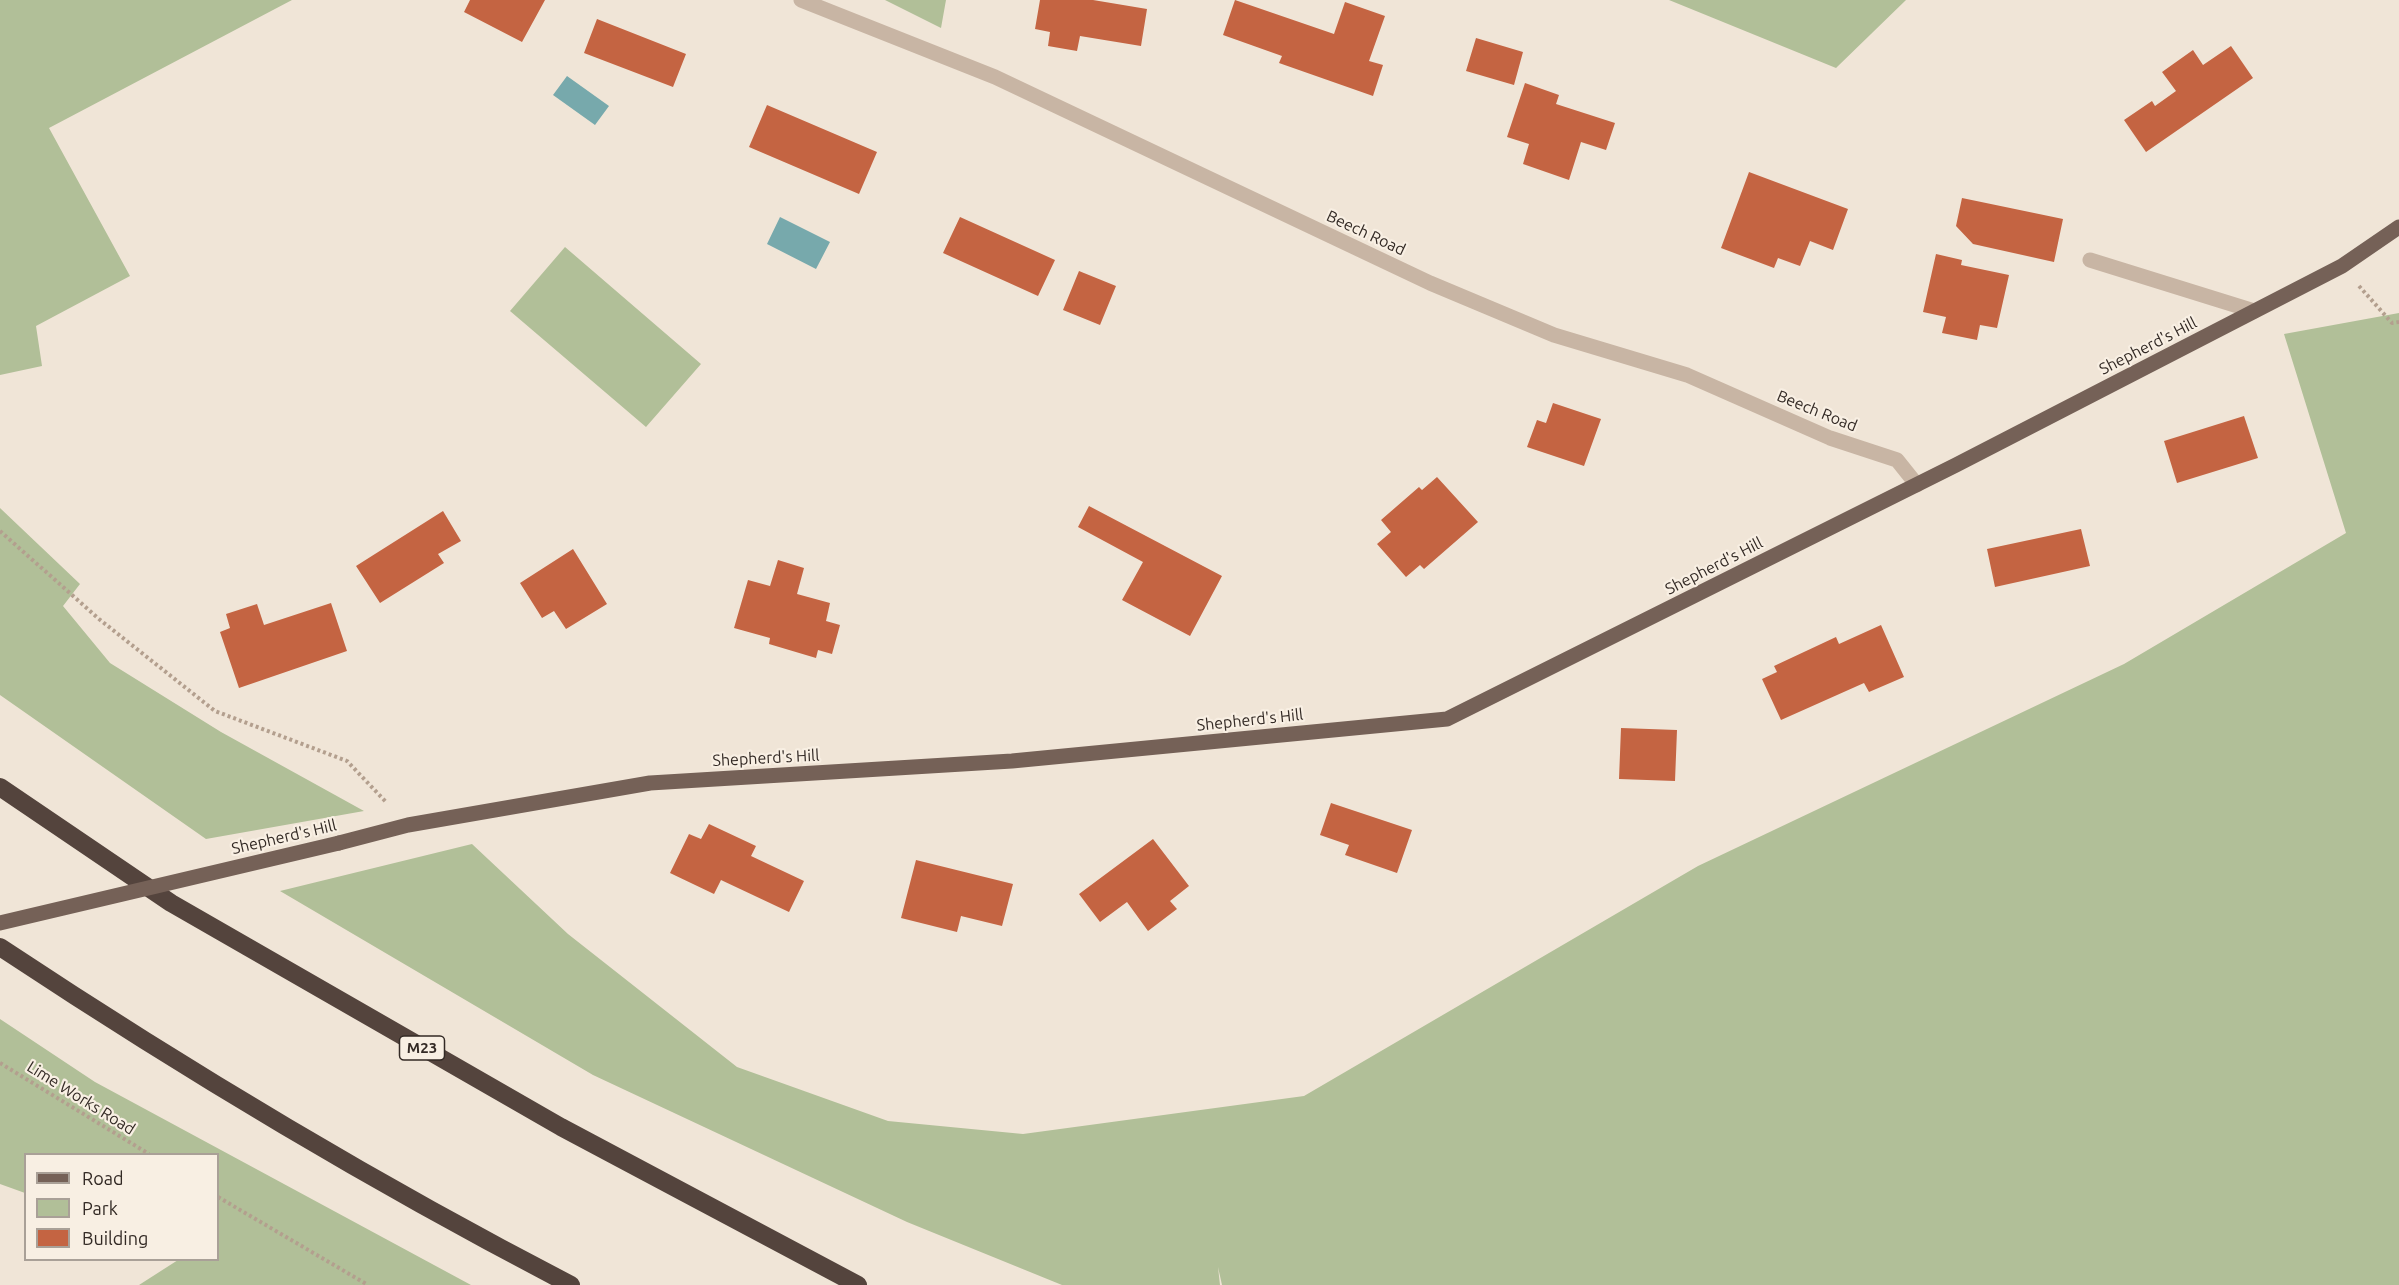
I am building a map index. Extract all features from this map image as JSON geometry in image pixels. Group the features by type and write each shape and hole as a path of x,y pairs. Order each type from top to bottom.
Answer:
{"highway":[{"name":"M23","path":"0,787 171,903 561,1127 858,1285"},
{"path":"0,947 227,1091 366,1173 571,1285"}],"main road":[{"name":"Shepherd's Hill","path":"0,922 408,825 650,783 1012,761 1447,719 1917,485 2342,266 2399,227"}],"street":[{"name":"Beech Road","path":"801,0 995,77 1461,296 1554,335 1687,375 1830,438 1897,460 1917,485"},
{"path":"2090,260 2254,311"}],"path":[{"path":"2363,290 2392,322 2399,322"},
{"path":"0,531 99,619 214,711 347,761 408,825"},
{"name":"Lime Works Road","path":"0,1063 146,1153"},
{"path":"219,1198 368,1285"}],"green space":[{"path":"0,0 292,0 49,128 130,276 36,326 42,366 0,375"},
{"path":"885,0 946,0 941,28"},
{"path":"1669,0 1906,0 1836,68"},
{"path":"565,247 701,364 646,427 510,311"},
{"path":"2399,313 2399,1285 1222,1285 1218,1267 1220,1285 1062,1285 907,1222 593,1075 280,891 472,844 568,934 737,1067 888,1121 1023,1134 1304,1096 1698,866 2124,664 2346,533 2284,334"},
{"path":"0,508 80,584 63,606 110,663 221,732 364,811 206,839 0,695"},
{"path":"0,1019 95,1082 471,1285 139,1285 176,1261 219,1261 219,1153 24,1153 24,1193 0,1184"}],"water":[{"path":"567,76 609,106 595,125 553,95"},
{"path":"780,217 830,242 816,269 767,244"}],"building":[{"path":"470,0 545,0 522,42 464,12"},
{"path":"1040,0 1093,0 1147,9 1141,46 1080,36 1077,51 1048,46 1050,32 1035,29"},
{"path":"1235,0 1334,34 1345,2 1385,16 1369,61 1383,65 1373,96 1279,63 1282,56 1223,35"},
{"path":"597,19 686,54 673,87 584,53"},
{"path":"1476,38 1523,52 1514,85 1466,71"},
{"path":"2231,46 2253,78 2146,152 2124,120 2152,101 2155,106 2176,91 2162,72 2193,50 2203,65"},
{"path":"1525,83 1559,95 1556,104 1615,123 1606,150 1581,142 1569,180 1523,164 1529,144 1507,137"},
{"path":"767,105 877,152 859,194 749,147"},
{"path":"1749,172 1848,209 1833,250 1810,241 1800,266 1778,258 1774,268 1721,248"},
{"path":"1962,198 2063,219 2054,262 1973,244 1956,226"},
{"path":"960,217 1055,260 1038,296 943,253"},
{"path":"1936,254 1962,260 1961,265 2009,275 1997,328 1980,325 1977,340 1942,333 1946,317 1923,312"},
{"path":"1079,271 1116,286 1100,325 1063,310"},
{"path":"1553,403 1601,419 1584,466 1527,447 1537,420 1546,423"},
{"path":"2244,416 2258,458 2177,483 2164,441"},
{"path":"1437,477 1478,522 1424,569 1420,565 1406,577 1377,544 1391,532 1381,520 1419,487 1422,490"},
{"path":"1089,506 1222,576 1190,636 1122,600 1143,562 1078,527"},
{"path":"443,511 461,541 438,554 444,563 380,603 356,566"},
{"path":"2081,529 2090,566 1995,587 1987,549"},
{"path":"573,549 607,604 566,629 554,611 542,618 520,583"},
{"path":"778,560 804,568 797,594 830,603 826,621 840,625 832,654 818,650 816,658 769,644 770,638 734,628 748,580 770,586"},
{"path":"331,603 347,651 239,688 220,632 230,628 226,614 257,604 264,625"},
{"path":"1881,625 1904,677 1869,692 1864,683 1781,720 1762,679 1777,672 1774,666 1836,637 1839,644"},
{"path":"1621,728 1677,730 1675,781 1619,779"},
{"path":"1331,803 1412,830 1397,873 1345,855 1349,845 1320,835"},
{"path":"709,824 756,846 751,856 804,881 789,912 721,880 714,894 670,873 689,834 701,839"},
{"path":"1153,839 1189,886 1170,901 1177,909 1148,931 1127,902 1100,922 1079,894"},
{"path":"916,860 1013,884 1002,926 961,916 957,932 901,918"}]}
